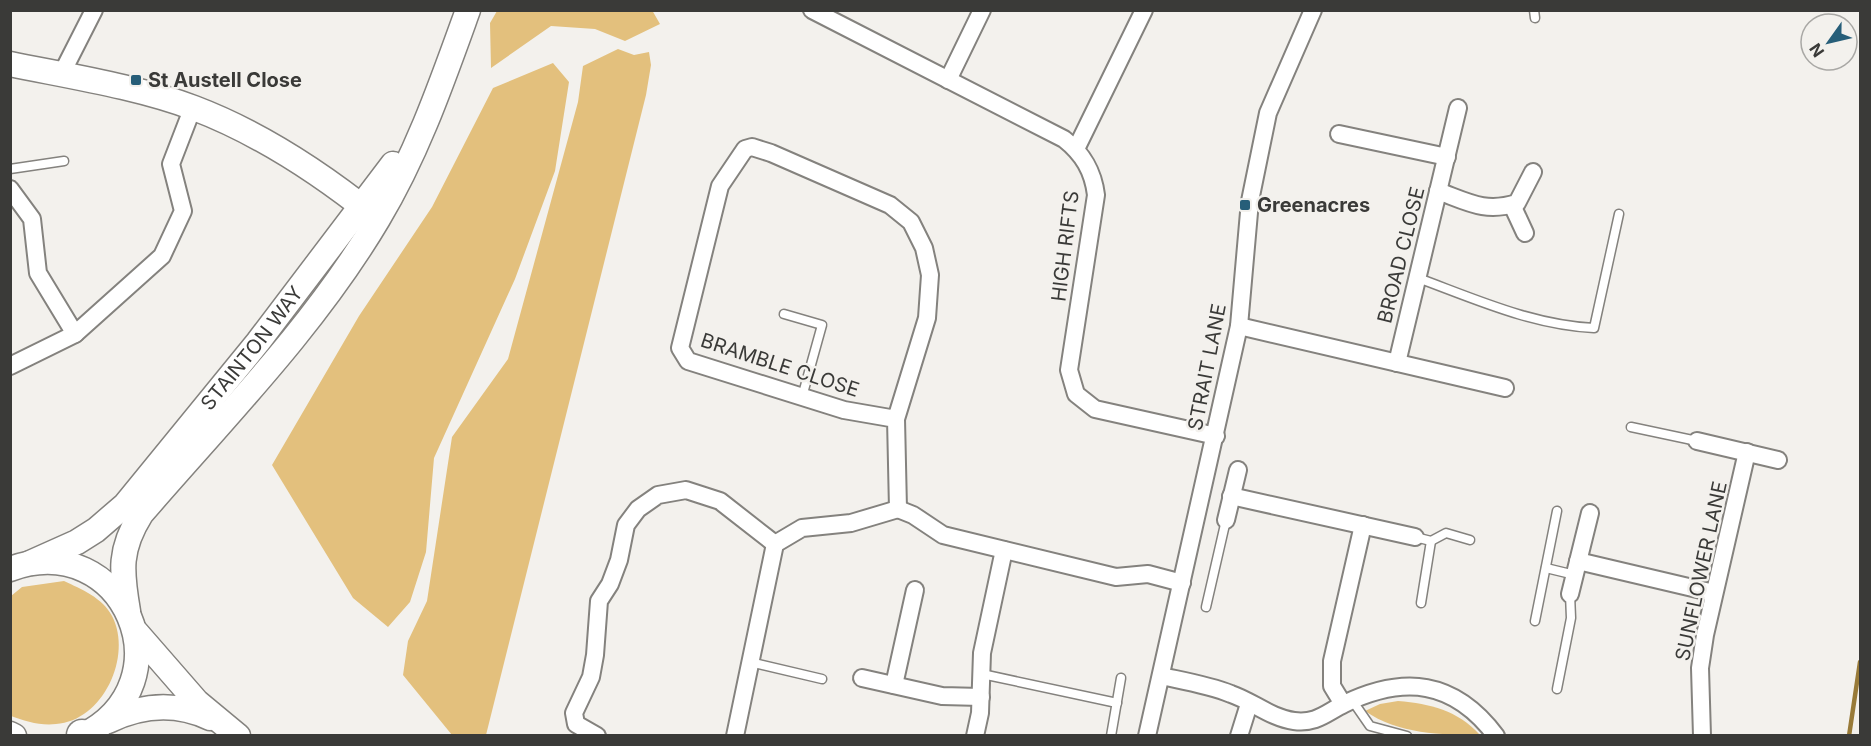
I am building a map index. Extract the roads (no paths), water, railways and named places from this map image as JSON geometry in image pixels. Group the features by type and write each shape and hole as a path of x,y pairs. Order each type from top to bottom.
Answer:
{"street":[{"path":"61,75 93,10"},
{"name":"STAINTON WAY","path":"103,723 120,705 132,683 137,666 132,621 122,574 124,548 129,532 141,513 319,308 370,212 385,175 437,96 468,10"},
{"name":"HIGH RIFTS","path":"812,10 1064,139 1076,149 1094,180 1096,195 1069,370 1076,394 1095,409 1216,436"},
{"path":"948,80 982,10"},
{"path":"1076,149 1144,10"},
{"name":"STRAIT LANE","path":"1147,735 1239,326 1250,201 1268,113 1313,10"},
{"path":"10,64 193,107 277,147 331,181 370,212"},
{"path":"10,366 75,334 162,256 183,211 171,164 193,107"},
{"name":"BROAD CLOSE","path":"1397,363 1458,108"},
{"path":"1339,134 1447,157"},
{"name":"BRAMBLE CLOSE","path":"896,419 844,410 688,361 680,348 720,186 745,149 752,147 890,205 911,222 924,248 930,275 927,318 896,419 898,509"},
{"path":"1438,191 1479,206 1499,209 1517,203 1533,172"},
{"path":"10,189 32,219 38,273 75,334"},
{"path":"1512,205 1525,233"},
{"name":"STAINTON WAY","path":"20,566 77,542 96,530 125,505 258,342 370,212"},
{"path":"1239,326 1505,388"},
{"path":"1697,441 1778,460"},
{"name":"SUNFLOWER LANE","path":"1702,735 1701,668 1714,593 1747,452"},
{"path":"1226,520 1238,470"},
{"path":"597,735 576,724 574,713 591,677 599,601 610,584 619,560 626,525 638,509 658,495 686,490 720,501 775,544"},
{"path":"1231,496 1423,539"},
{"path":"735,735 775,544 802,528 851,523 898,509 914,515 943,535 1116,578 1148,574 1182,583"},
{"path":"1570,594 1590,513"},
{"path":"1348,702 1332,686 1332,661 1363,525"},
{"path":"975,735 981,697 982,653 1004,550"},
{"path":"20,566 46,561 79,567 108,584 132,621 176,679 229,729"},
{"path":"1577,568 1714,593"},
{"path":"894,685 915,590"},
{"path":"1161,676 1233,694 1249,704 1293,721 1316,721 1348,702 1382,688 1413,684 1443,692 1469,705 1496,735"},
{"path":"862,678 942,696 981,697"},
{"path":"1239,735 1249,704"},
{"path":"82,735 103,723 141,709 174,707 198,712 229,729"}],"lane":[{"path":"10,169 64,161"},
{"path":"1418,278 1529,318 1562,327 1594,328 1619,214"},
{"path":"784,314 822,325 802,397"},
{"path":"1632,427 1697,441"},
{"path":"1535,621 1557,511"},
{"path":"1206,607 1226,520"},
{"path":"1421,603 1423,539 1446,533 1470,540"},
{"path":"1546,568 1577,568"},
{"path":"1557,690 1570,618 1570,594"},
{"path":"749,662 822,679"},
{"path":"982,674 1117,703"},
{"path":"1111,735 1121,678"},
{"path":"1348,702 1370,726 1407,735"}],"waterway":[{"path":"1849,736 1860,662"}],"place":[{"name":"St Austell Close","path":"136,80"},
{"name":"Greenacres","path":"1245,205"}]}
